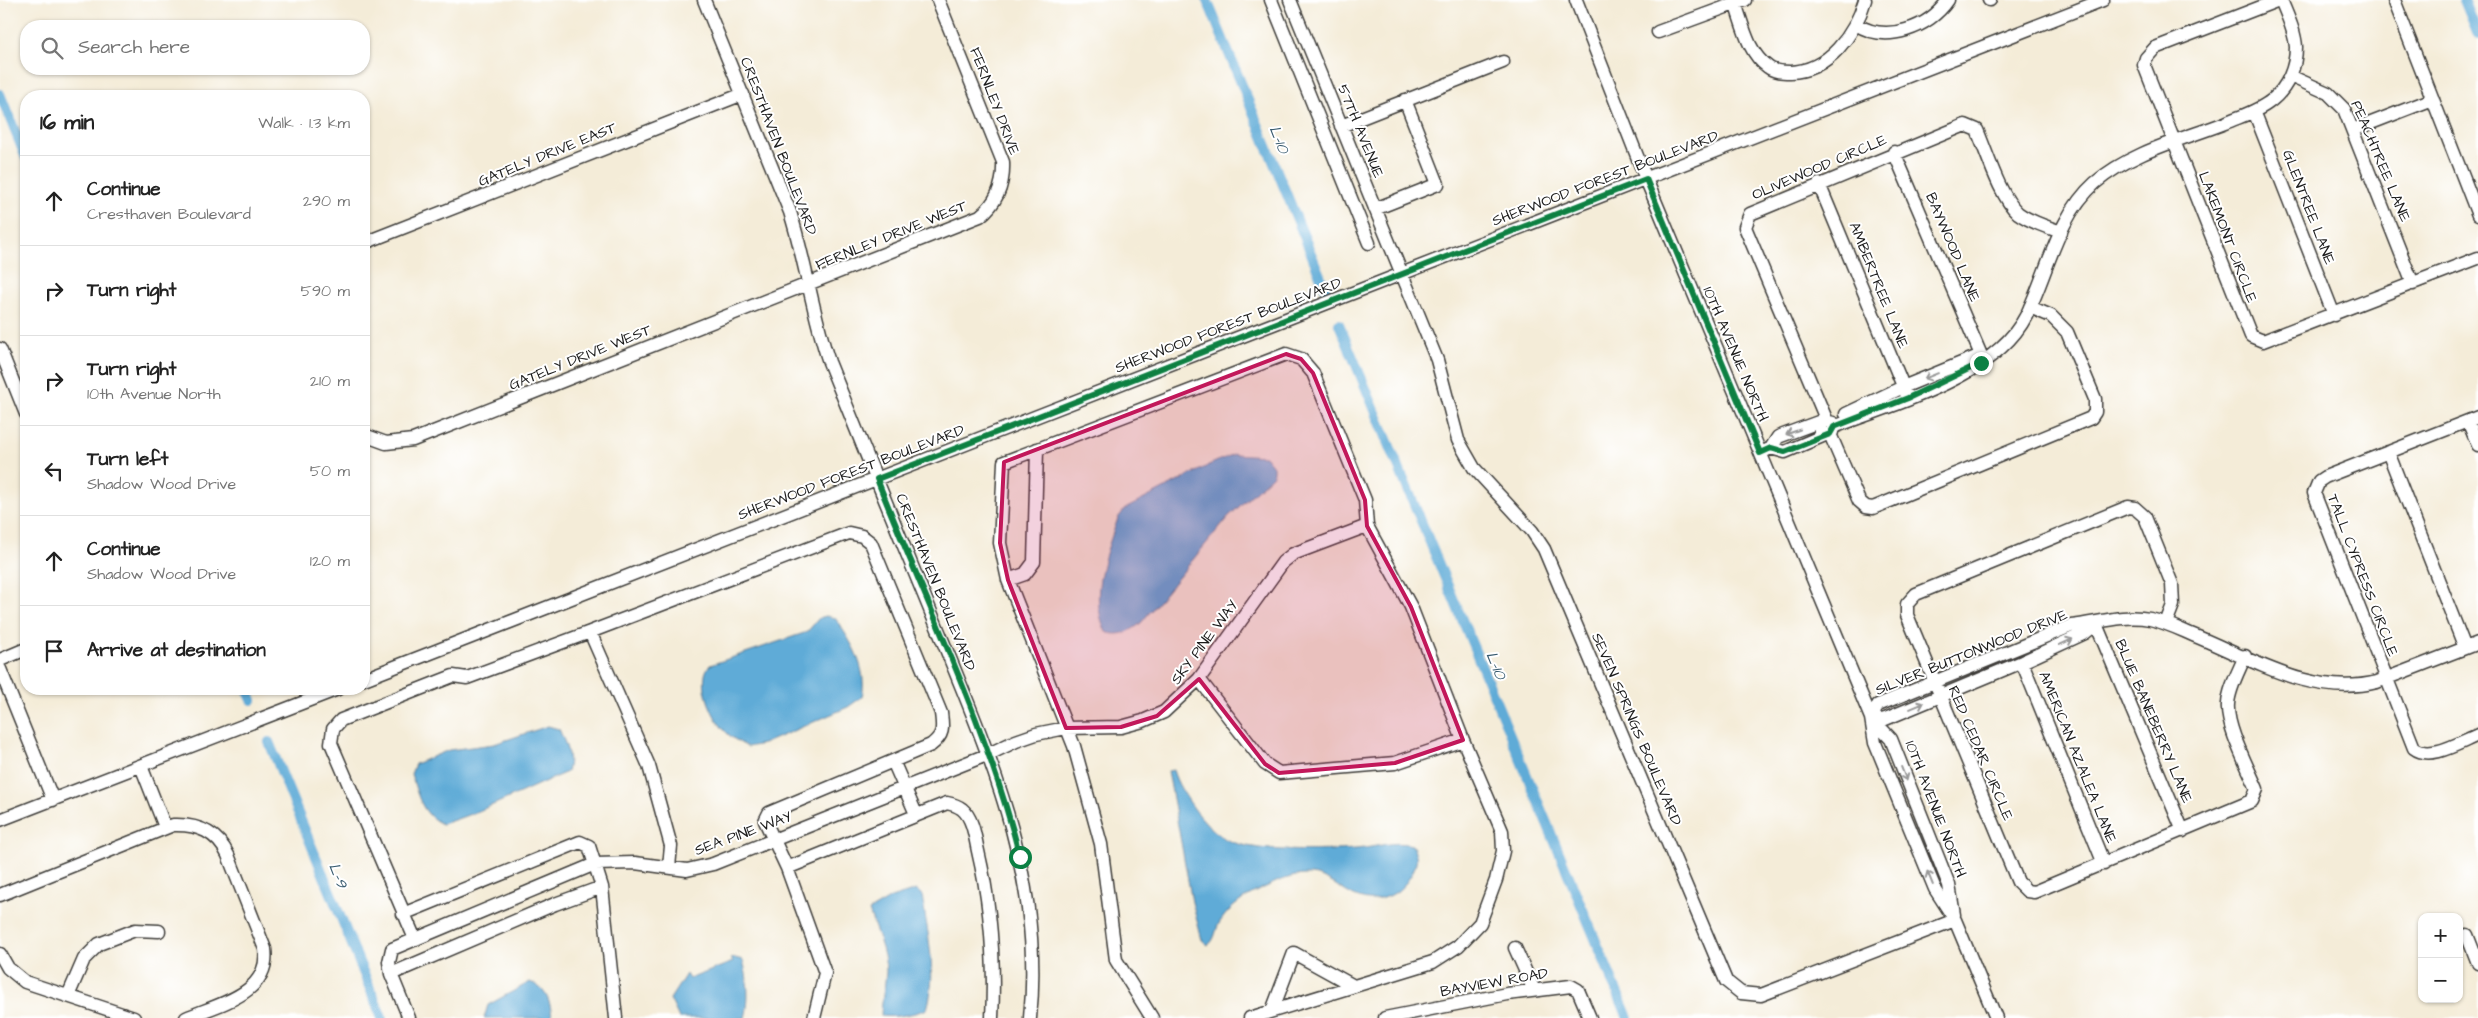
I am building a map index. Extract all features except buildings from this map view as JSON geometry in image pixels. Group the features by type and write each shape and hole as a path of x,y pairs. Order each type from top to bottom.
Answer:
{"street":[{"name":"CRESTHAVEN BOULEVARD","path":"704,0 790,212 826,353 989,754 1009,815 1023,876 1031,954 1032,992 1030,1018"},
{"name":"FERNLEY DRIVE","path":"938,0 1001,155 1004,176 1001,189 986,212"},
{"path":"1271,0 1369,243"},
{"name":"57TH AVENUE","path":"1290,0 1402,275"},
{"name":"10TH AVENUE NORTH","path":"1576,0 1646,179 1765,450 1871,718 1890,739 1949,885 1955,920 1996,1018"},
{"path":"1658,32 1740,2 1752,49 1766,66 1776,71 1802,70 1822,62 1839,48 1856,24 1865,0"},
{"path":"1856,24 1880,34 1907,30 1931,17 1948,0"},
{"name":"SHERWOOD FOREST BOULEVARD","path":"370,677 2103,0"},
{"path":"1765,450 1785,452 1828,426 1906,393 1987,354 2015,334 2030,307 2061,232 2081,199 2109,172 2132,159 2254,111 2273,100 2290,76 2294,62 2295,40 2280,0"},
{"name":"LAKEMONT CIRCLE","path":"2280,0 2150,52 2144,64 2251,336 2264,341 2478,258"},
{"path":"2394,0 2478,215"},
{"path":"1341,126 1503,62"},
{"name":"PEACHTREE LANE","path":"2290,76 2334,97 2344,109 2413,284"},
{"name":"GATELY DRIVE EAST","path":"370,241 743,94"},
{"path":"2353,130 2433,98"},
{"path":"1375,209 1438,184 1405,100"},
{"name":"GLENTREE LANE","path":"2254,111 2334,315"},
{"name":"OLIVEWOOD CIRCLE","path":"2030,307 2051,316 2066,332 2095,399 2096,405 2091,418 1873,508 1866,507 1859,501 1745,227 1746,220 1756,210 1894,152 1958,126 1971,126 1977,130 2005,196 2013,208 2025,217 2061,232"},
{"name":"BAYWOOD LANE","path":"1894,152 1987,354"},
{"name":"AMBERTREE LANE","path":"1819,184 1906,393"},
{"name":"FERNLEY DRIVE WEST","path":"808,285 968,223 986,212"},
{"name":"SEVEN SPRINGS BOULEVARD","path":"1402,275 1437,360 1458,440 1474,468 1532,531 1544,549 1726,981 1742,993 1761,995 1955,920"},
{"name":"GATELY DRIVE WEST","path":"370,437 386,443 400,443 413,440 808,285"},
{"path":"0,349 20,399"},
{"path":"1152,1018 1116,960 1101,844 1074,746 1049,679 1008,580 1000,543 1004,462 1286,354 1301,359 1313,373 1365,500 1367,526 1411,607 1463,740 1502,831 1503,851 1496,880 1480,923 1458,946 1433,962 1352,985 1250,1018"},
{"path":"2473,419 2478,445"},
{"name":"TALL CYPRESS CIRCLE","path":"2473,419 2325,477 2319,481 2314,493 2385,679 2414,748 2419,752 2433,753 2478,734"},
{"path":"1008,580 1025,574 1034,562 1038,449"},
{"path":"2388,452 2465,648"},
{"name":"RED CEDAR CIRCLE","path":"2166,623 2173,605 2172,584 2144,517 2135,508 2128,507 1911,598 1907,604 1907,615 1934,682 2022,887 2034,892 2246,805 2256,795 2257,789 2230,723 2228,709 2229,696 2245,656"},
{"name":"SKY PINE WAY","path":"989,754 1016,740 1066,728 1114,728 1157,716 1176,703 1199,679 1283,562 1293,554 1367,526"},
{"path":"415,939 331,743 333,729 341,720 453,676 466,678 850,533 862,536 871,544 940,713 943,730 938,740 931,745 769,813 765,821 787,868 825,972 814,1018"},
{"name":"SILVER BUTTONWOOD DRIVE","path":"2096,624 2085,633 2022,662 1883,720 1871,718 1878,705 2071,626 2096,624 2124,617 2138,617 2166,623 2297,679 2323,685 2362,686 2478,643"},
{"name":"BLUE BANEBERRY LANE","path":"2096,624 2183,832"},
{"path":"590,632 649,766 671,846 669,867"},
{"path":"0,660 20,652"},
{"name":"AMERICAN AZALEA LANE","path":"2022,662 2104,864"},
{"path":"0,669 53,800"},
{"path":"1199,679 1265,764 1279,772 1395,763 1463,740"},
{"path":"0,820 323,695"},
{"name":"SEA PINE WAY","path":"391,974 389,962 392,949 595,864 627,862 687,870 713,864 989,754"},
{"path":"893,761 916,814"},
{"path":"141,766 165,827"},
{"path":"787,868 916,814 948,803 960,807 968,816 974,832 989,896 994,986 992,1018"},
{"path":"0,895 138,840 165,827 188,825 210,832 220,842 228,855 266,956 264,970 253,987 186,1018"},
{"path":"403,914 580,842 589,846 602,887 616,1018"},
{"path":"409,1018 391,974 555,904 602,887"},
{"path":"68,996 84,959 99,944 135,930 159,931"},
{"path":"2467,935 2478,963"},
{"path":"1515,948 1534,990"},
{"path":"1272,1011 1294,953 1352,985"},
{"path":"0,954 8,968 19,978 134,1018"},
{"name":"BAYVIEW ROAD","path":"1385,1018 1534,990 1571,986 1578,990 1590,1018"}],"highlighted area":[{"path":"1286,354 1301,359 1313,373 1365,500 1367,526 1411,607 1463,740 1395,763 1279,773 1265,764 1199,679 1157,716 1121,727 1066,728 1008,580 1000,543 1004,462"}],"water":[{"path":"1234,454 1265,456 1273,466 1273,475 1228,517 1141,623 1124,633 1106,632 1101,618 1099,589 1104,560 1118,518 1125,509"},
{"path":"826,616 835,618 857,655 863,676 862,697 848,707 763,744 747,747 730,736 717,720 705,690 704,680 710,665 807,632 819,618"},
{"path":"548,726 559,729 569,760 567,772 490,806 442,824 429,815 421,803 411,774 415,764 449,750 494,744"},
{"path":"1173,770 1182,789 1199,815 1218,834 1234,842 1267,849 1306,851 1355,849 1391,844 1412,845 1416,859 1414,869 1408,880 1399,890 1389,896 1376,900 1354,896 1326,879 1316,876 1300,875 1281,880 1235,905 1224,916 1218,925 1213,940 1208,945 1202,940 1192,902 1168,771"},
{"path":"916,890 922,895 931,952 932,981 927,1009 905,1015 881,1016 886,964 869,911 891,898"},
{"path":"731,959 743,960 746,974 748,996 745,1018 679,1018 670,999 686,974 689,979 733,962"},
{"path":"530,982 540,988 547,996 552,1018 484,1018 488,1005"}],"waterway":[{"name":"L-10","path":"1207,0 1326,290"},
{"path":"2464,0 2478,34"},
{"name":"L-9","path":"0,94 20,143"},
{"name":"L-10","path":"1339,324 1628,1018"},
{"name":"L-9","path":"250,695 252,700"},
{"name":"L-9","path":"269,742 382,1018"}],"route":[{"path":"1020,857 998,778 989,754 877,479 1646,179 1760,453 1771,448 1785,452 1828,435 1834,427 1945,382 1981,363"}]}
